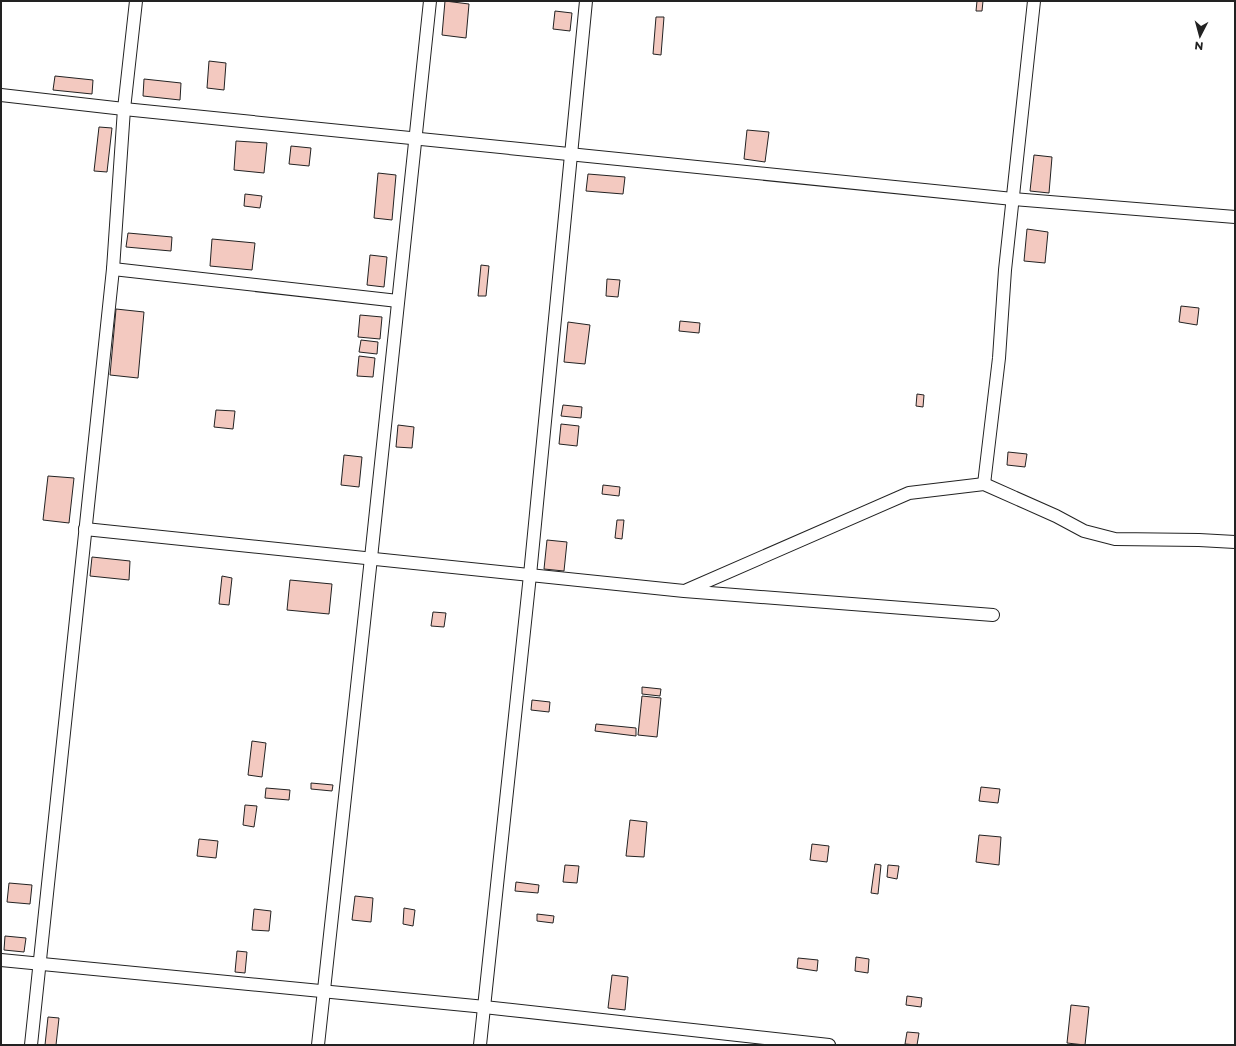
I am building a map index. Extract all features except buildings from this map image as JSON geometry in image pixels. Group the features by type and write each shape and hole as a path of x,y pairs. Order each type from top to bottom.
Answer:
{"street":[{"path":"31,1045 113,269 124,109 136,1"},
{"path":"318,1045 430,1"},
{"path":"480,1045 530,575 586,1"},
{"path":"984,484 999,358 1005,270 1034,1"},
{"path":"1,95 124,109 1013,199 1235,217"},
{"path":"113,269 398,301"},
{"path":"684,591 909,493 984,484 1056,516 1084,531 1115,539 1235,542"},
{"path":"85,529 684,591 992,615"},
{"path":"1,960 485,1007 829,1045"}]}
